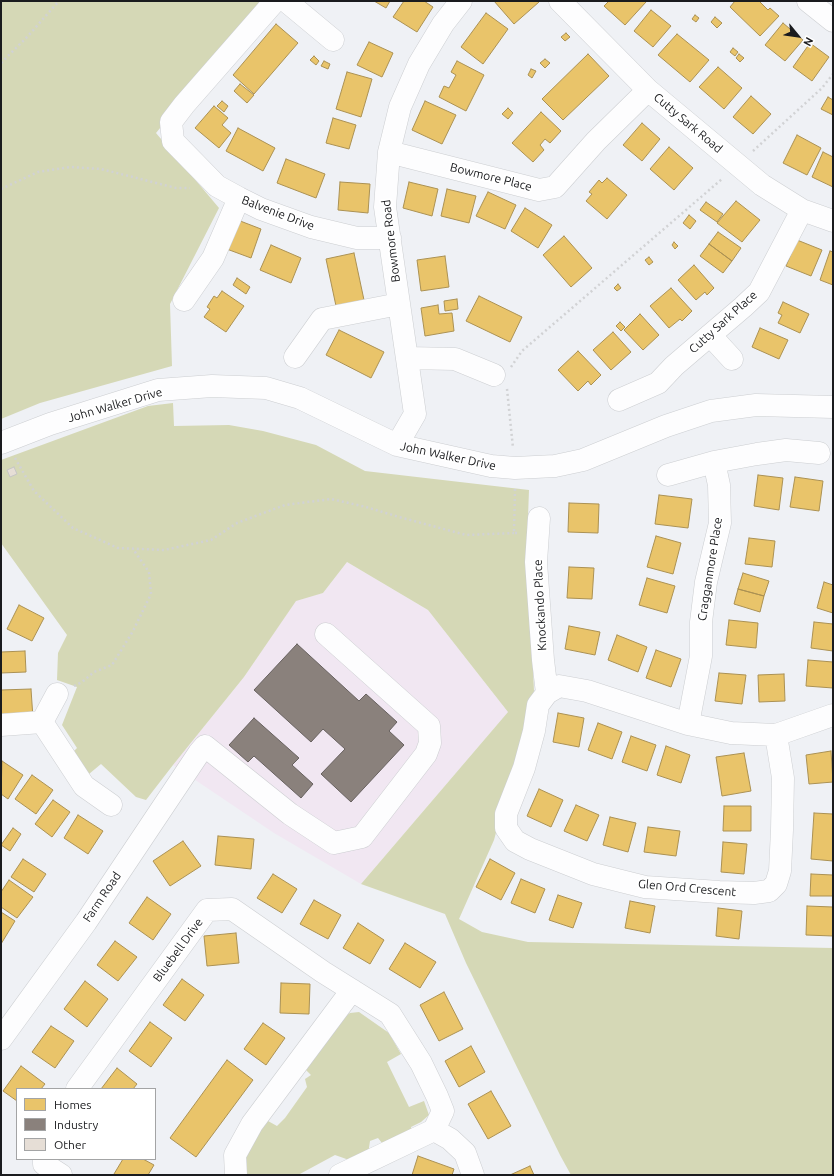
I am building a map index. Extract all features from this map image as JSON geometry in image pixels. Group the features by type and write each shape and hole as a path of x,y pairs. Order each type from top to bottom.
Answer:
{"street":[{"name":"Balvenie Drive","path":"275,1 184,105 172,122 173,141 217,186 261,209 311,227 357,238 390,238"},
{"path":"286,1 333,40"},
{"name":"Bowmore Road","path":"397,445 415,414 385,207 389,152 400,107 419,64 443,24 461,1"},
{"name":"Cutty Sark Road","path":"560,1 648,90 762,185 802,210 833,221"},
{"path":"808,1 833,21"},
{"name":"Bowmore Place","path":"389,152 539,190 555,187 596,141 648,90"},
{"path":"184,300 213,258 239,198"},
{"name":"Cutty Sark Place","path":"619,400 658,383 674,366 759,292 802,210"},
{"path":"295,357 322,319 399,304"},
{"path":"710,335 732,359"},
{"path":"407,358 456,359 504,377"},
{"name":"John Walker Drive","path":"5,441 50,424 158,390 212,386 266,388 300,398 397,445 490,466 515,468 555,466 583,460 666,426 711,411 756,405 833,407"},
{"path":"668,475 714,462 757,454 786,450 819,453"},
{"name":"Cragganmore Place","path":"688,724 701,656 701,622 706,582 720,523 719,485 714,462"},
{"name":"Knockando Place","path":"538,526 536,562 543,660 547,693"},
{"name":"Farm Road","path":"1,1039 86,922 205,746 290,814 334,843 362,837 426,754 430,742 429,726 326,634"},
{"path":"547,693 559,686 587,691 688,724 731,733 776,735 833,715"},
{"name":"Glen Ord Crescent","path":"547,693 538,705 534,731 524,768 506,814 506,828 515,841 530,849 593,874 645,887 754,893 769,891 776,884 780,871 783,778 776,735"},
{"path":"42,722 57,694"},
{"path":"1,725 42,722"},
{"path":"42,722 84,786 111,805"},
{"name":"Bluebell Drive","path":"78,1088 207,910 232,909 323,972 390,1014 421,1063 437,1096 442,1111 434,1130"},
{"path":"236,1175 236,1155 252,1124 352,990"},
{"path":"340,1175 434,1130 450,1139 465,1153 473,1175"},
{"path":"44,1160 44,1164 61,1175"}],"path":[{"path":"1,63 28,36 58,1"},
{"path":"514,533 515,468 507,390 504,377 522,351 738,165 822,88 833,74"},
{"path":"1,189 38,172 70,167 101,169 176,188 195,188 207,175"},
{"path":"5,441 34,491 73,528 118,548 164,550 211,540 237,522 285,505 331,499 466,534 514,533 538,526"},
{"path":"57,694 82,682 94,672 112,665 133,631 151,594 149,572 132,549"}],"shaded area":[{"path":"347,562 428,610 508,712 361,884 274,833 173,765 244,677 296,600 323,593"}],"green space":[{"path":"1,1 264,1 156,133 219,208 170,304 172,366 40,403 1,419"},
{"path":"173,403 174,426 229,425 263,431 316,445 365,471 529,490 527,544 534,691 494,840 459,919 482,932 528,942 833,948 833,1175 571,1175 466,963 445,914 361,884 508,712 428,610 347,562 323,593 296,601 244,677 146,800 136,797 101,764 89,774 73,752 77,748 62,725 77,687 57,680 58,653 67,635 1,543 1,460 148,406"},
{"path":"359,1012 389,1033 401,1054 387,1062 409,1107 424,1101 429,1115 421,1122 411,1127 412,1133 382,1143 378,1138 370,1141 368,1154 352,1161 335,1155 298,1175 245,1175 245,1151 268,1121 277,1126 285,1118 307,1087 305,1079 311,1075 306,1070 344,1017 350,1013"}],"building: Homes":[{"path":"374,1 390,1 386,8"},
{"path":"404,1 424,1 433,7 417,32 393,17"},
{"path":"494,1 538,1 539,2 514,24"},
{"path":"609,1 646,2 625,25 604,6"},
{"path":"735,1 759,1 768,10 770,8 779,16 760,36 730,7"},
{"path":"651,10 671,26 653,47 634,31"},
{"path":"486,13 508,29 483,64 461,47"},
{"path":"695,15 699,18 696,22 692,19"},
{"path":"715,17 722,23 717,28 711,22"},
{"path":"783,23 803,40 785,61 765,45"},
{"path":"276,24 298,43 254,94 233,75"},
{"path":"566,33 570,37 565,41 561,37"},
{"path":"677,34 709,60 690,82 658,55"},
{"path":"369,42 393,53 382,77 357,65"},
{"path":"810,43 829,57 812,81 793,67"},
{"path":"733,48 738,52 735,56 730,52"},
{"path":"588,54 609,76 563,120 542,99"},
{"path":"739,54 744,58 740,62 736,58"},
{"path":"314,56 319,61 316,65 310,60"},
{"path":"545,59 550,63 545,68 540,63"},
{"path":"324,61 330,64 328,69 321,66"},
{"path":"457,61 484,75 466,111 439,97 444,86 449,88 456,75 451,72"},
{"path":"718,67 742,88 724,109 699,87"},
{"path":"531,69 536,71 532,78 528,75"},
{"path":"347,72 372,79 361,117 336,109"},
{"path":"240,84 254,95 247,103 234,91"},
{"path":"751,96 771,114 753,134 733,117"},
{"path":"828,97 833,100 833,115 821,109"},
{"path":"222,101 228,106 224,112 217,106"},
{"path":"425,101 456,115 442,144 412,130"},
{"path":"214,106 228,118 222,125 231,133 219,148 195,128"},
{"path":"508,108 513,113 508,119 502,114"},
{"path":"541,112 561,131 550,143 545,139 540,145 544,150 533,162 512,143"},
{"path":"333,118 356,125 349,149 326,143"},
{"path":"642,123 660,139 642,161 623,145"},
{"path":"238,128 275,148 263,171 226,151"},
{"path":"797,135 821,148 807,175 783,163"},
{"path":"669,147 693,168 674,190 650,169"},
{"path":"823,152 833,157 833,187 812,177"},
{"path":"286,159 325,174 316,198 277,183"},
{"path":"607,178 627,195 607,219 586,201 592,194 589,192 599,180 602,183"},
{"path":"340,182 370,184 368,213 338,210"},
{"path":"409,182 438,189 432,216 403,208"},
{"path":"447,189 476,196 469,223 441,216"},
{"path":"488,192 516,205 505,229 476,216"},
{"path":"736,201 760,220 742,242 717,223"},
{"path":"706,202 723,214 717,222 700,210"},
{"path":"525,208 552,225 538,248 511,231"},
{"path":"689,215 696,221 690,229 683,223"},
{"path":"235,219 261,229 251,258 224,248"},
{"path":"718,232 741,248 732,261 709,244"},
{"path":"564,236 592,268 571,287 543,255"},
{"path":"797,240 822,250 811,276 786,266"},
{"path":"674,242 678,246 675,249 672,245"},
{"path":"709,244 732,261 723,273 700,256"},
{"path":"271,245 301,258 291,283 260,270"},
{"path":"830,251 833,252 833,285 820,280"},
{"path":"354,253 364,300 336,306 326,259"},
{"path":"445,256 449,287 421,291 417,260"},
{"path":"649,257 653,262 649,265 645,260"},
{"path":"694,265 714,288 707,295 705,292 696,300 678,280"},
{"path":"237,278 250,287 246,294 233,285"},
{"path":"618,284 621,288 617,291 614,288"},
{"path":"671,288 692,311 682,321 680,319 669,328 650,306"},
{"path":"222,291 244,306 226,332 204,317 210,309 207,307 214,296 217,298"},
{"path":"479,296 522,317 510,342 466,321"},
{"path":"457,299 458,309 445,311 444,301"},
{"path":"783,302 809,314 800,333 778,323 782,315 778,313"},
{"path":"438,305 439,314 452,313 454,331 425,336 421,308"},
{"path":"640,314 659,335 643,350 624,330"},
{"path":"620,322 625,327 621,331 616,326"},
{"path":"760,328 788,340 779,359 752,347"},
{"path":"339,330 384,352 371,378 326,355"},
{"path":"613,332 631,352 611,370 593,350"},
{"path":"578,351 601,375 591,385 588,381 578,391 558,370"},
{"path":"758,475 783,478 779,510 754,506"},
{"path":"795,477 823,481 819,511 790,507"},
{"path":"659,495 692,499 688,528 655,524"},
{"path":"569,503 599,504 598,533 568,532"},
{"path":"656,536 681,543 673,574 647,567"},
{"path":"749,538 775,541 772,567 745,564"},
{"path":"569,567 594,568 592,599 567,598"},
{"path":"743,573 769,581 764,596 738,589"},
{"path":"647,578 675,586 667,613 639,605"},
{"path":"824,582 833,585 833,613 817,608"},
{"path":"738,589 764,596 760,612 734,604"},
{"path":"19,605 44,618 32,641 7,629"},
{"path":"729,620 758,623 756,648 726,645"},
{"path":"814,622 833,624 833,651 811,648"},
{"path":"569,626 600,632 595,655 565,649"},
{"path":"617,635 647,647 638,672 608,660"},
{"path":"656,650 681,659 671,687 646,678"},
{"path":"25,651 26,672 1,673 1,652"},
{"path":"808,660 833,662 833,688 806,686"},
{"path":"719,673 746,675 742,704 715,701"},
{"path":"784,674 785,701 759,702 758,675"},
{"path":"31,689 33,718 1,720 1,690"},
{"path":"558,713 584,718 579,747 553,742"},
{"path":"598,723 622,732 612,759 588,750"},
{"path":"631,736 656,745 647,771 622,762"},
{"path":"666,746 690,755 681,783 657,775"},
{"path":"831,751 833,782 809,784 806,755"},
{"path":"744,753 751,791 722,796 716,757"},
{"path":"2,761 23,775 8,799 1,794"},
{"path":"32,775 53,790 36,814 15,799"},
{"path":"539,789 563,800 551,827 527,816"},
{"path":"53,800 70,812 52,837 35,824"},
{"path":"576,805 599,815 587,841 564,831"},
{"path":"724,806 751,806 751,831 723,831"},
{"path":"814,813 833,814 833,861 811,859"},
{"path":"78,815 103,831 88,854 64,838"},
{"path":"610,817 636,823 628,852 603,845"},
{"path":"648,827 680,831 676,856 644,852"},
{"path":"13,828 21,834 10,851 1,845"},
{"path":"218,836 254,839 251,869 215,865"},
{"path":"183,841 201,866 170,886 153,861"},
{"path":"723,842 747,844 744,874 721,872"},
{"path":"23,859 46,874 34,892 11,877"},
{"path":"490,859 515,873 501,900 476,887"},
{"path":"273,874 297,889 282,913 257,898"},
{"path":"811,874 833,875 833,896 810,896"},
{"path":"521,879 545,889 535,913 511,903"},
{"path":"9,880 33,897 17,918 1,907 1,892"},
{"path":"558,895 582,903 573,928 549,920"},
{"path":"147,897 171,914 153,940 129,923"},
{"path":"314,900 341,915 328,939 300,924"},
{"path":"630,901 655,906 650,933 625,928"},
{"path":"807,906 833,907 833,936 806,935"},
{"path":"718,908 742,911 739,939 716,936"},
{"path":"1,912 15,921 1,944"},
{"path":"358,923 384,940 370,964 343,948"},
{"path":"236,933 239,963 207,966 204,936"},
{"path":"115,941 137,957 118,981 97,965"},
{"path":"405,943 436,962 420,988 389,969"},
{"path":"182,979 204,995 185,1021 163,1005"},
{"path":"85,981 108,999 87,1027 64,1009"},
{"path":"281,983 310,984 309,1014 280,1013"},
{"path":"444,992 463,1029 439,1041 420,1005"},
{"path":"150,1022 172,1038 151,1067 129,1051"},
{"path":"263,1023 285,1038 266,1065 244,1049"},
{"path":"51,1026 74,1041 55,1068 32,1052"},
{"path":"471,1046 485,1072 459,1087 445,1061"},
{"path":"227,1060 253,1080 196,1157 170,1138"},
{"path":"21,1066 45,1084 42,1088 16,1088 16,1100 3,1091"},
{"path":"117,1068 137,1084 134,1088 102,1088"},
{"path":"491,1091 511,1126 488,1139 468,1104"},
{"path":"418,1156 454,1169 452,1175 412,1175"},
{"path":"122,1160 145,1160 154,1165 148,1175 114,1174"},
{"path":"530,1166 534,1175 510,1175"}],"building: Industry":[{"path":"297,644 359,701 366,694 397,722 389,731 404,745 351,802 321,774 345,749 323,729 311,742 254,690"},
{"path":"254,718 299,758 292,765 313,784 301,798 254,756 248,762 229,745"}],"building: Other":[{"path":"14,467 17,474 10,477 7,470"}]}
